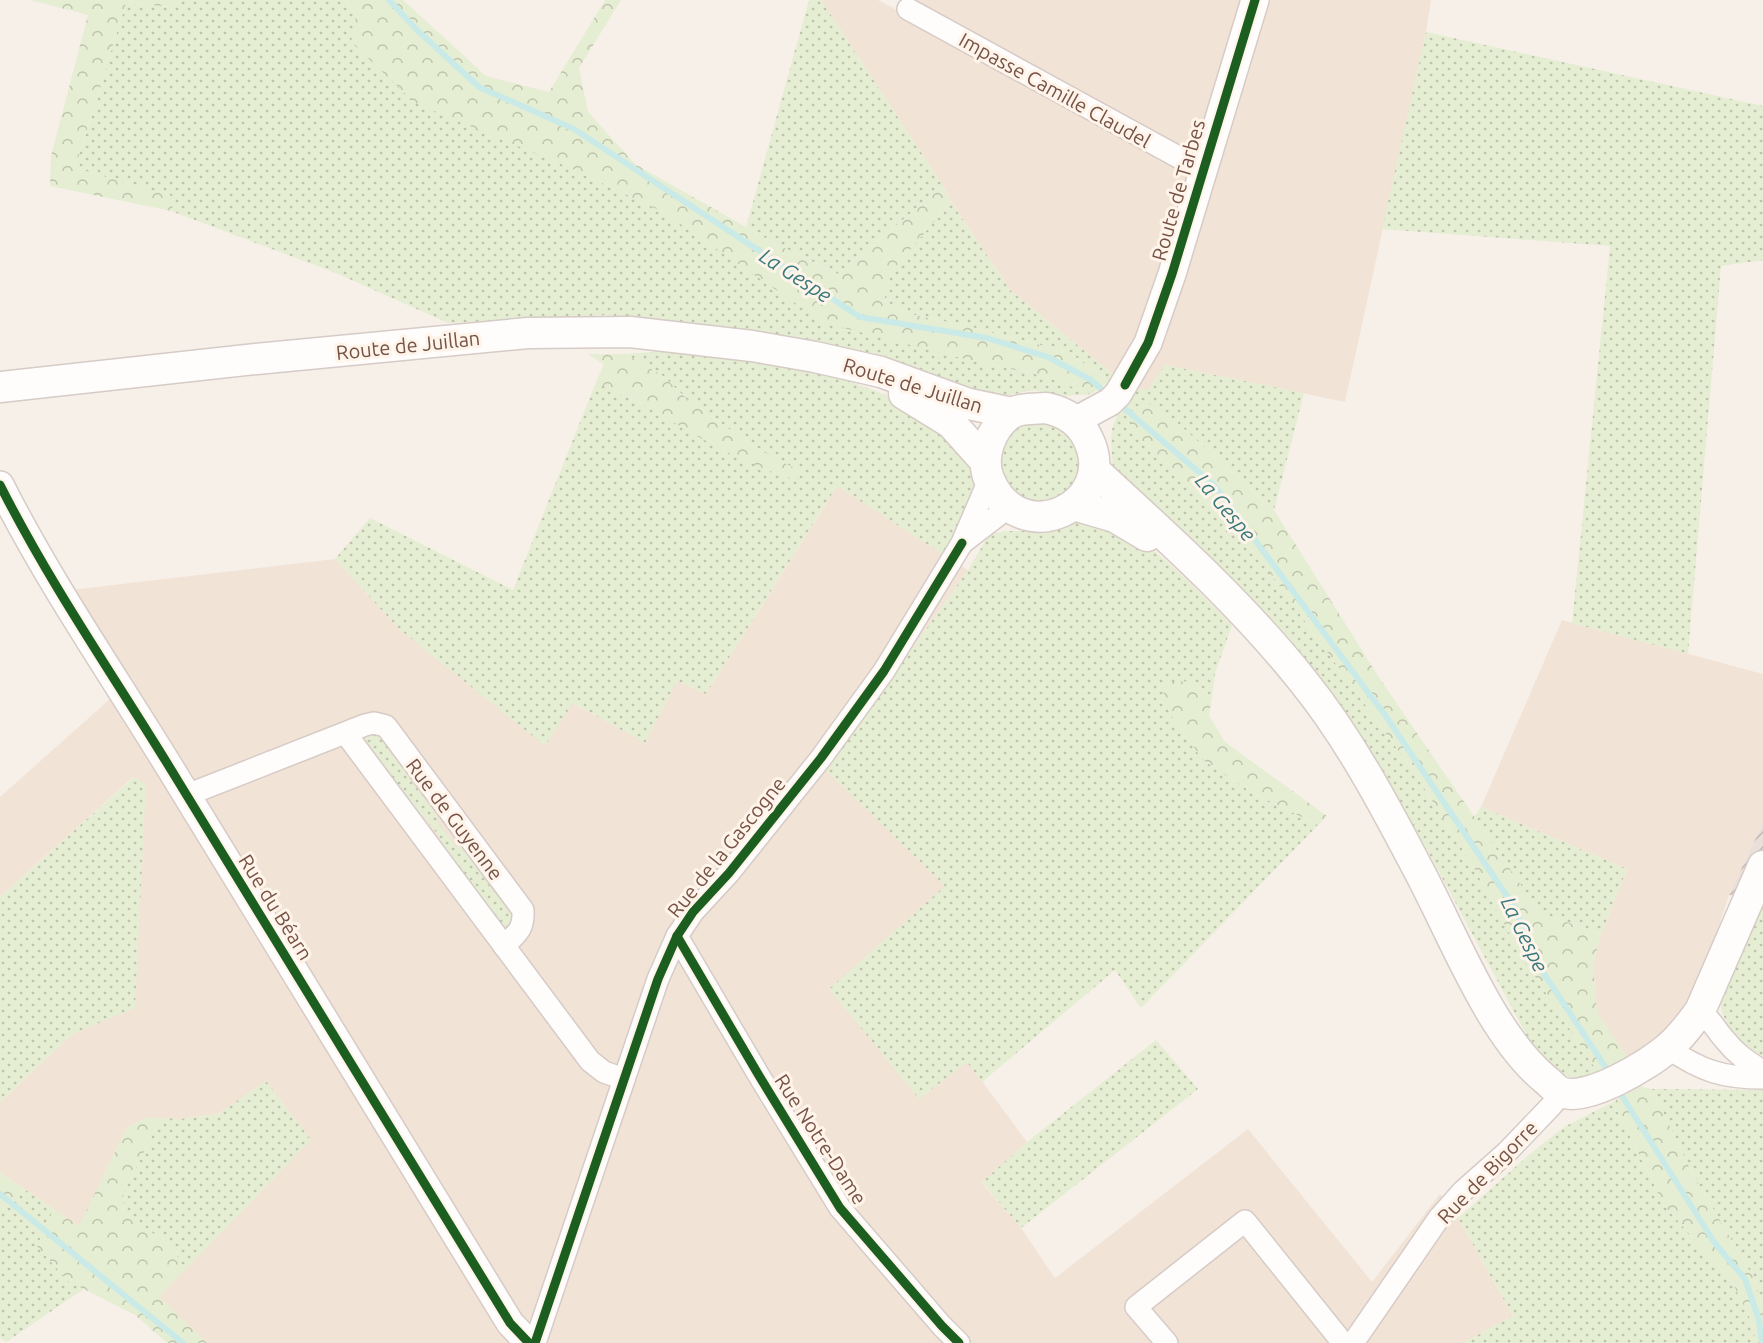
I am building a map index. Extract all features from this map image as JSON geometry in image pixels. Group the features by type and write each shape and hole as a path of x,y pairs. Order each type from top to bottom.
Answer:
{"main road":[{"name":"Route de Juillan","path":"0,387 528,333 630,332 752,346 815,357 881,372 969,404 1012,413"},
{"name":"Route de Juillan","path":"815,357 909,396 951,423 987,470"},
{"path":"1046,408 1059,411 1075,421 1084,430 1092,447 1094,470 1088,488 1074,505 1057,514 1045,517 1026,515 1009,507 995,494 987,470 989,442 1002,423 1012,413 1046,408"},
{"path":"1094,470 1201,569 1258,628 1304,682 1349,746 1417,867 1476,984 1502,1029 1535,1071 1562,1093 1579,1094 1634,1071 1668,1048 1686,1030 1700,1011 1763,866"},
{"path":"1074,505 1115,516 1201,569"}],"street":[{"name":"Route de Tarbes","path":"1075,421 1117,394 1148,343 1172,274 1255,0"},
{"name":"Impasse Camille Claudel","path":"908,9 1202,170"},
{"name":"Rue de la Gascogne","path":"535,1343 658,979 677,936 693,912 729,873 821,758 884,671 962,543 987,470"},
{"name":"Rue du Béarn","path":"0,485 64,602 187,795 510,1323 529,1343"},
{"name":"Rue de la Gascogne","path":"962,543 1009,507"},
{"name":"Rue de Guyenne","path":"187,795 374,723 386,726 523,910 524,924 504,946"},
{"name":"Rue de Guyenne","path":"346,734 590,1061 604,1072 624,1079"},
{"name":"Rue Notre-Dame","path":"677,936 840,1208 959,1343"},
{"path":"1700,1011 1709,1018 1724,1040 1744,1060 1763,1071"},
{"path":"1668,1048 1691,1064 1715,1073 1737,1078 1763,1078"},
{"name":"Rue de Bigorre","path":"1353,1343 1439,1218 1463,1191 1507,1152 1562,1093"},
{"path":"1167,1343 1136,1307 1245,1221 1343,1343"}],"shaded area":[{"path":"821,0 878,0 897,10 902,0 1431,0 1426,32 1345,402 1166,365 1147,392 1114,375 1011,291"},
{"path":"838,485 968,570 826,770 946,886 919,1099 967,1061 1027,1142 982,1183 1021,1228 1055,1278 1248,1129 1372,1282 1440,1194 1458,1218 1513,1316 1463,1343 207,1343 158,1297 266,1081 218,1114 181,1119 146,1118 127,1127 79,1227 0,1172 0,1102 72,1034 135,1007 133,777 0,897 0,797 111,698 45,593 335,559 398,628 545,745 572,703 645,742 677,681 706,694"},
{"path":"1562,620 1763,674 1763,823 1729,895 1695,999 1682,1019 1628,1059 1597,1013 1593,966 1601,934 1627,869 1481,807"},
{"path":"1763,823 1763,899 1729,895"}],"green space":[{"path":"30,0 181,0 172,7 126,3 75,168 175,197 171,211 50,186 51,156 88,15"},
{"path":"181,0 345,0 356,15 575,170 663,212 733,259 973,361 1044,376 1091,394 1065,396 1034,390 989,399 788,339 606,315 448,323 336,273 171,211 174,197 75,168 126,3 172,7"},
{"path":"345,0 403,0 486,76 549,92 605,0 621,0 579,68 588,112 635,164 774,243 838,274 943,186 951,202 891,272 884,300 906,313 989,331 1070,353 1109,382 1091,394 1044,376 973,361 824,323 663,212 575,170 415,103 351,42 356,15"},
{"path":"809,0 821,0 943,186 838,274 746,227"},
{"path":"1426,32 1763,106 1763,260 1721,266 1688,654 1572,623 1610,246 1382,229"},
{"path":"951,202 1011,291 1114,375 1109,382 1070,353 989,331 906,313 884,300 891,272"},
{"path":"664,351 758,360 846,380 886,395 943,427 966,447 976,481 973,496 944,555 837,486 706,694 677,681 645,743 573,703 545,746 398,628 335,559 370,518 513,590 596,382 640,403 731,454 798,470 756,448 688,400 663,376 626,354"},
{"path":"587,354 626,354 663,376 688,400 756,448 798,470 798,480 737,457 642,404 596,382 604,364"},
{"path":"1165,365 1304,393 1274,510 1163,410 1130,430 1176,471 1263,563 1416,775 1473,866 1521,955 1599,1074 1576,1077 1543,1066 1424,844 1339,702 1238,589 1114,475 1111,437 1116,418 1140,388 1147,391"},
{"path":"1144,402 1163,410 1274,510 1380,679 1540,913 1601,934 1593,966 1597,1012 1628,1059 1599,1074 1521,955 1473,866 1416,775 1263,563 1176,471 1130,430 1134,409"},
{"path":"1029,417 1066,425 1083,464 1071,490 1047,502 1032,502 1004,485 997,450 1004,434"},
{"path":"1075,522 1103,523 1119,528 1136,538 1172,566 1232,625 1215,673 1212,697 1192,681 1169,712 1203,760 1253,793 1318,825 1141,1008 1115,970 982,1082 967,1062 919,1099 829,989 945,886 826,770 968,570 989,535 1005,531 1050,531"},
{"path":"1192,681 1212,697 1209,715 1225,742 1327,816 1318,825 1253,793 1203,760 1169,712 1163,691 1168,682"},
{"path":"380,730 401,756 397,760 457,848 461,846 494,892 500,888 518,921 503,932 439,844 442,840 422,814 419,816 361,744 363,736"},
{"path":"134,777 146,784 135,1008 72,1034 0,1102 0,897"},
{"path":"1481,807 1627,869 1601,934 1540,913 1474,817"},
{"path":"1763,899 1763,1056 1748,1047 1735,1034 1725,1020 1720,1003 1730,968"},
{"path":"1156,1040 1198,1089 1021,1228 982,1182 1027,1142"},
{"path":"266,1081 311,1140 181,1274 176,1250 124,1213 123,1193 161,1118 181,1119 218,1114"},
{"path":"1639,1086 1652,1089 1690,1169 1753,1277 1763,1305 1763,1343 1757,1343 1749,1316 1732,1282 1664,1205 1613,1102"},
{"path":"1652,1089 1763,1090 1763,1305 1753,1277 1690,1169"},
{"path":"1613,1102 1664,1205 1732,1282 1749,1316 1757,1343 1463,1343 1513,1316 1458,1218 1564,1127"},
{"path":"146,1118 161,1118 123,1193 124,1212 176,1250 181,1274 159,1297 207,1343 167,1343 135,1315 68,1281 37,1246 54,1209 79,1226 127,1127"},
{"path":"0,1172 24,1189 3,1209 0,1209"},
{"path":"24,1189 54,1209 37,1246 68,1281 84,1289 6,1342 0,1338 0,1209 3,1209"}],"waterway":[{"name":"La Gespe","path":"389,0 418,31 479,87 574,129 860,317 987,338 1048,357 1091,380 1107,394"},
{"name":"La Gespe","path":"1117,402 1214,485 1385,715 1515,908 1535,960 1610,1074"},
{"name":"La Gespe","path":"1617,1088 1714,1242 1745,1279 1759,1320 1762,1343"},
{"path":"0,1194 183,1343"}],"cycle path":[{"path":"1125,385 1148,343 1172,274 1255,0"},
{"path":"0,485 63,598 178,781 510,1323 529,1343"},
{"path":"535,1343 658,979 677,936 693,912 729,873 821,758 884,671 962,543"},
{"path":"677,936 840,1208 959,1343"}]}
